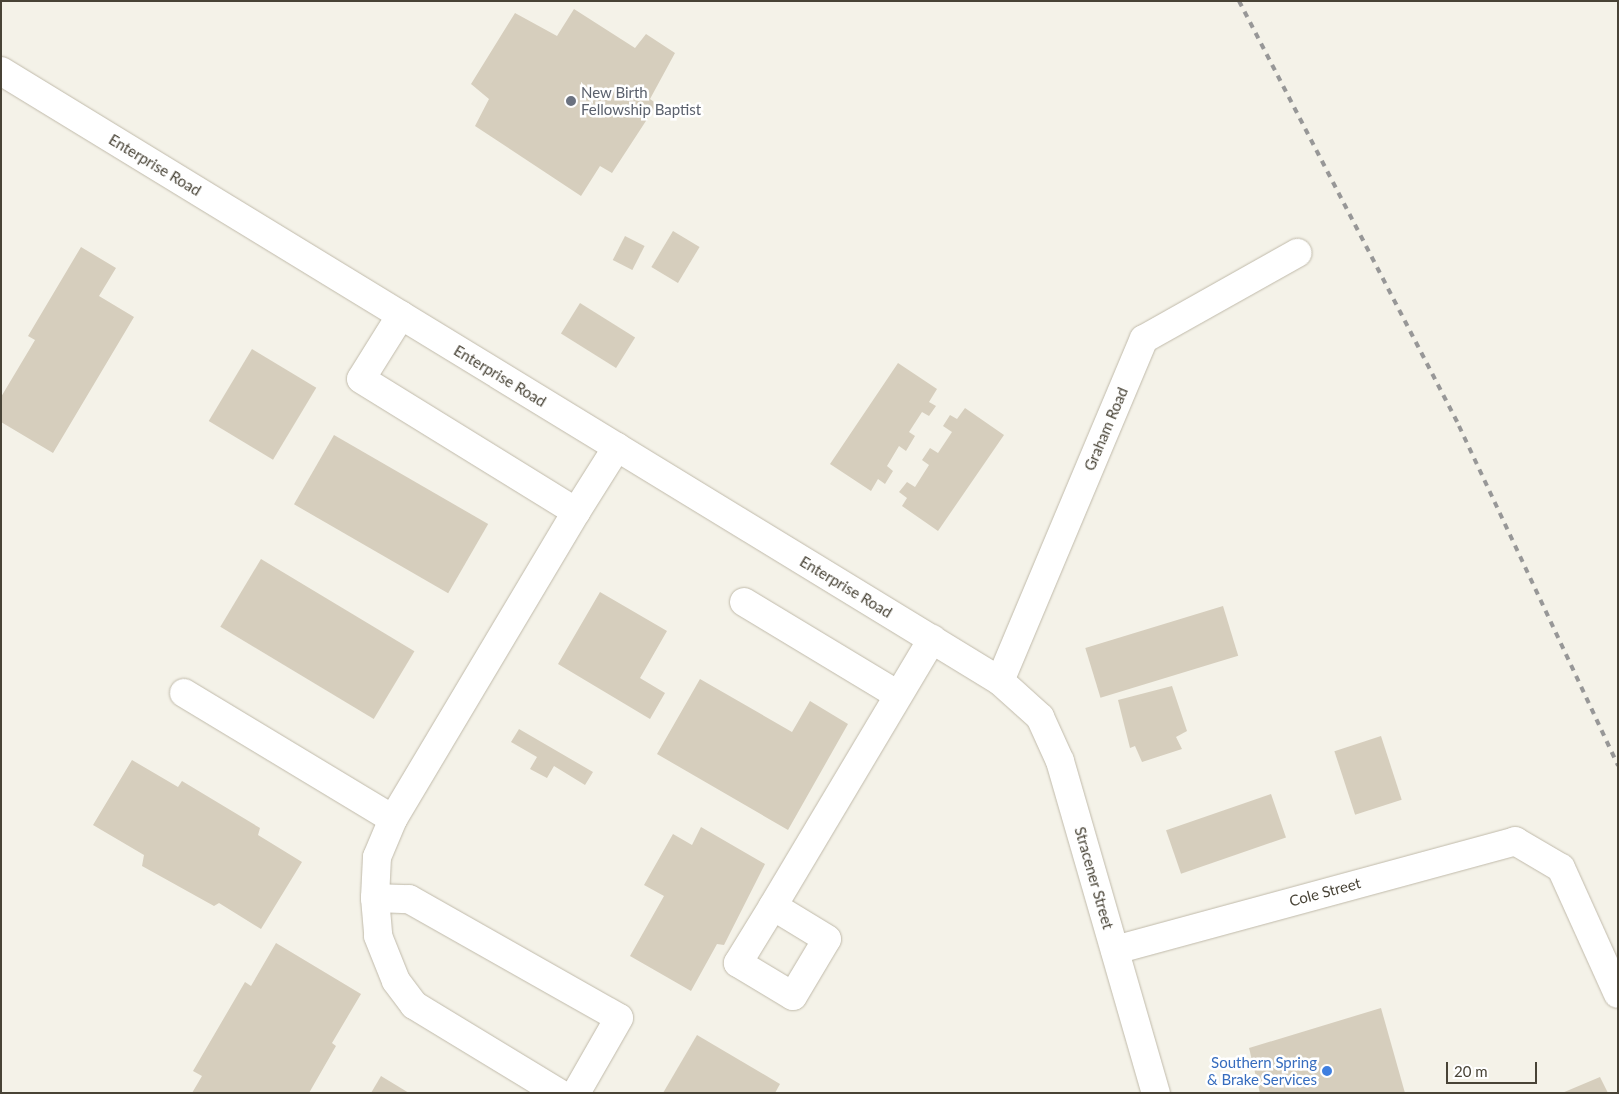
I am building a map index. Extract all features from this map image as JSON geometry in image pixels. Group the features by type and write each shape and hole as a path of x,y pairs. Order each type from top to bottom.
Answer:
{"street":[{"name":"Enterprise Road","path":"1,71 1000,681"},
{"name":"Graham Road","path":"1000,681 1144,339 1297,253"},
{"path":"401,315 360,379 576,512"},
{"path":"559,1093 414,1005 396,980 378,936 375,898 376,857 393,819 576,512 617,447"},
{"path":"744,602 898,695"},
{"path":"773,906 932,639"},
{"name":"Stracener Street","path":"1000,681 1040,717 1060,761 1156,1093"},
{"path":"184,694 393,819"},
{"name":"Cole Street","path":"1115,950 1515,840 1561,868 1618,994"},
{"path":"375,898 409,899 619,1018 576,1093"}],"building":[{"name":"New Birth Fellowship Baptist","path":"574,9 635,48 646,34 675,53 650,99 657,104 612,173 600,166 581,196 475,126 489,99 471,84 515,13 557,36"},
{"path":"673,231 700,247 678,283 651,267"},
{"path":"625,236 645,246 632,270 613,260"},
{"path":"81,247 116,268 99,296 134,317 53,453 1,422 1,397 35,340 28,336"},
{"path":"580,303 635,337 616,368 561,334"},
{"path":"252,349 316,388 273,460 209,421"},
{"path":"898,363 937,389 929,402 936,406 929,416 922,412 909,432 915,436 906,451 899,446 887,466 893,471 885,484 878,479 871,491 830,464"},
{"path":"965,408 1004,435 938,531 902,506 907,498 899,492 907,482 915,487 929,465 922,460 930,448 938,453 952,432 943,426 950,415 957,419"},
{"path":"334,435 488,524 448,593 294,504"},
{"path":"261,559 414,651 374,719 220,627"},
{"path":"600,592 667,631 640,678 665,693 650,719 558,664"},
{"path":"1223,606 1238,656 1100,698 1085,648"},
{"path":"700,679 792,732 810,701 848,724 788,830 657,754"},
{"path":"1172,686 1187,731 1176,737 1182,749 1142,762 1135,746 1130,748 1118,700"},
{"path":"519,729 593,772 585,785 554,766 547,778 530,769 537,757 511,742"},
{"path":"1381,736 1402,800 1355,815 1334,751"},
{"path":"132,760 178,787 182,781 260,828 258,835 302,862 261,929 219,903 214,906 142,866 144,855 93,825"},
{"path":"1271,794 1286,837 1181,874 1166,830"},
{"path":"701,827 765,864 724,945 717,944 691,991 630,956 664,896 644,885 673,834 692,845"},
{"path":"276,943 361,994 332,1043 336,1046 309,1093 192,1093 202,1076 193,1071 245,982 251,986"},
{"name":"Southern Spring & Brake Services","path":"1381,1008 1405,1093 1260,1093 1249,1048"},
{"path":"697,1035 780,1084 775,1093 663,1093"},
{"path":"381,1076 409,1093 371,1093"},
{"path":"1600,1077 1608,1093 1562,1093"}],"railway":[{"path":"1239,1 1459,426 1618,766"}],"place":[{"name":"New Birth Fellowship Baptist","path":"571,101"},
{"name":"Southern Spring & Brake Services","path":"1327,1071"}]}
